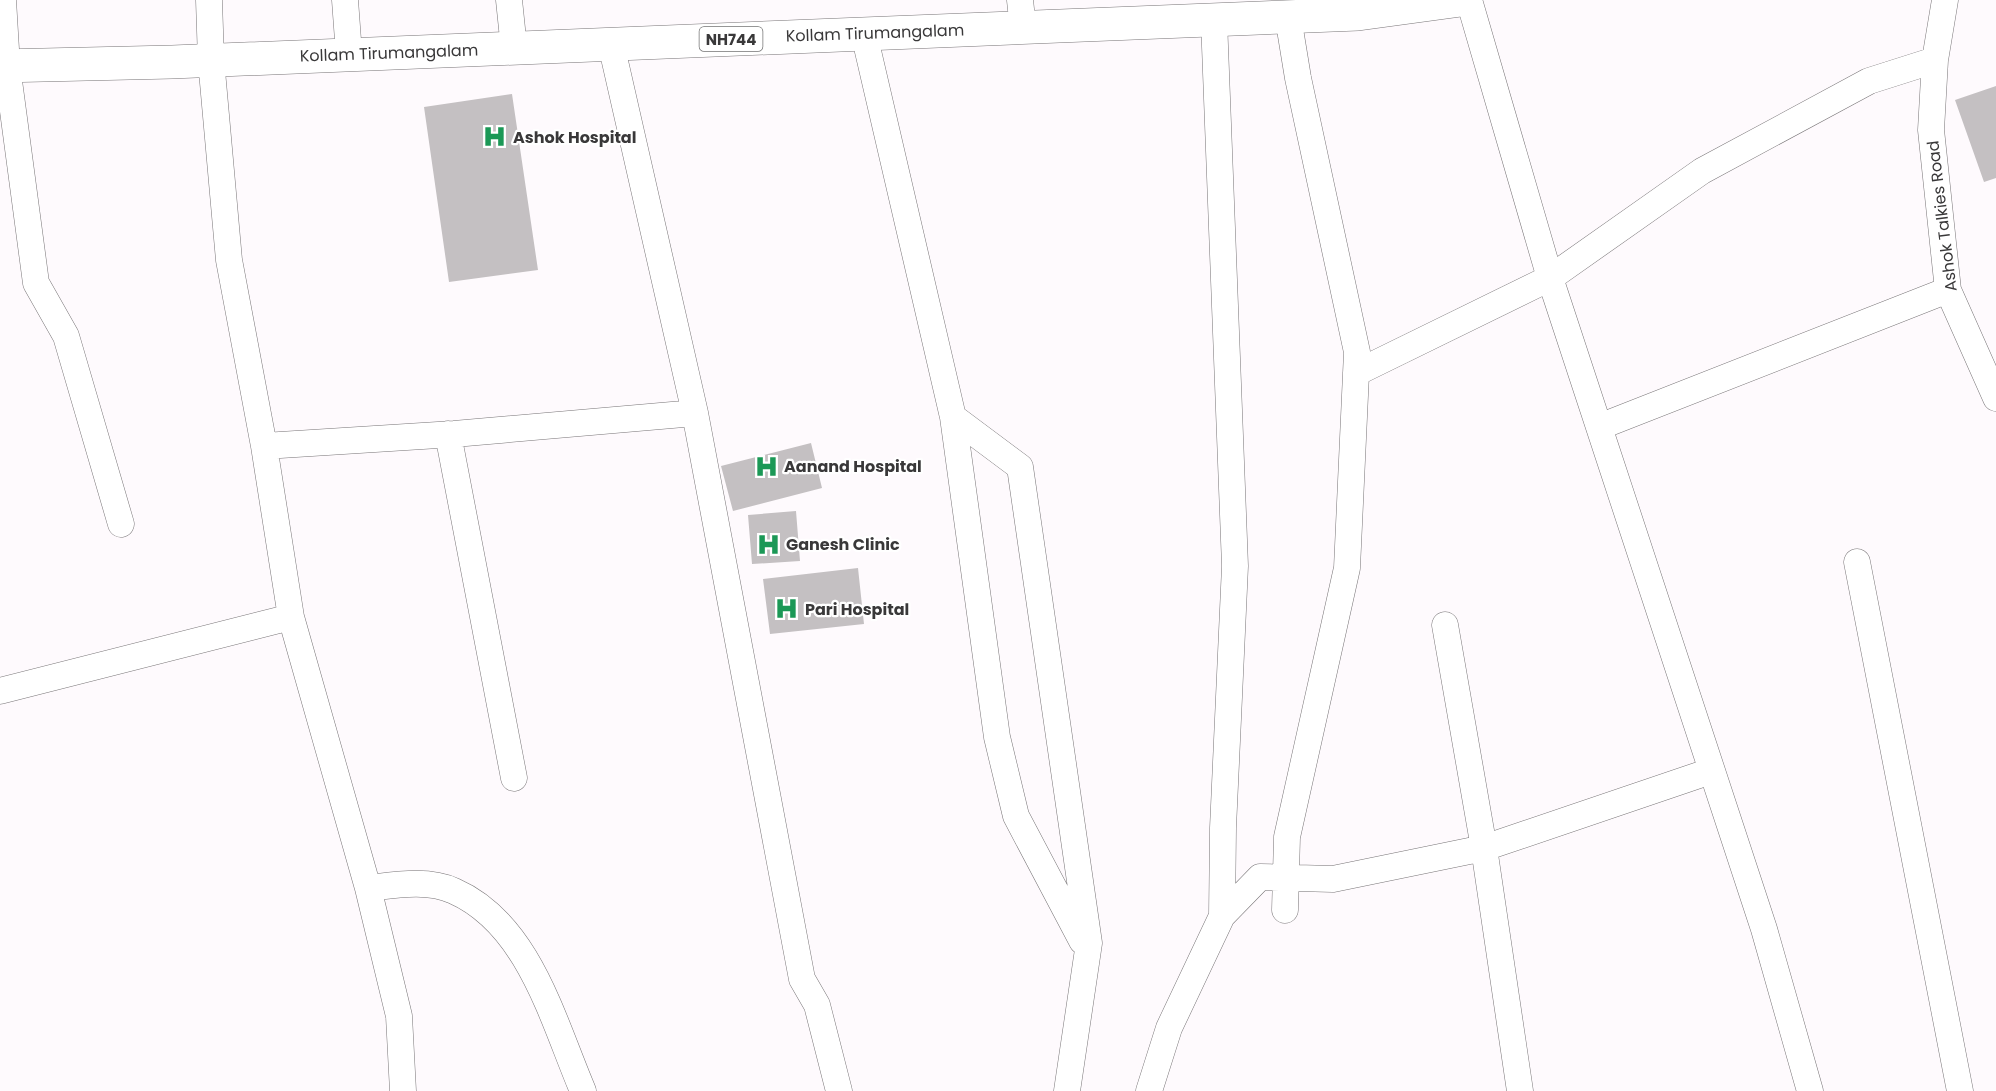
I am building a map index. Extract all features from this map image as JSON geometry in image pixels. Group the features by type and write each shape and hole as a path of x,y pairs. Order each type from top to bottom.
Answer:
{"highway":[{"name":"Kollam Tirumangalam","path":"3,66 864,34 1021,14 1214,20 1288,17 1358,7 1461,0"}],"street":[{"path":"3,0 3,66 36,283 66,336 121,524"},
{"path":"209,0 211,60 229,260 264,446 291,617 368,888 399,1016 403,1091"},
{"path":"345,0 349,54"},
{"path":"509,0 514,48"},
{"path":"1469,0 1550,278 1764,929 1810,1091"},
{"name":"Ashok Talkies Road","path":"1945,0 1935,60 1931,130 1948,290 1996,398"},
{"path":"1285,910 1287,837 1347,568 1357,352 1298,78 1288,17"},
{"path":"1214,20 1235,566 1223,828 1222,916"},
{"path":"864,34 953,417 998,737 1016,816 1082,941 1089,943"},
{"path":"611,44 695,413 802,979 817,1005 838,1091"},
{"path":"1356,374 1550,278 1702,171 1869,81 1935,60"},
{"path":"1599,427 1948,290"},
{"path":"264,446 448,434 695,413"},
{"path":"953,417 1020,467 1089,943 1067,1091"},
{"path":"448,434 514,778"},
{"path":"1857,562 1960,1091"},
{"path":"0,691 291,617"},
{"path":"1445,625 1484,848 1520,1091"},
{"path":"1149,1091 1169,1028 1222,916 1260,877 1333,879 1484,848 1711,771"},
{"path":"368,888 408,883 453,890 501,922 530,964 583,1091"}],"building":[{"path":"1996,86 1996,178 1984,182 1955,100"},
{"path":"512,94 538,270 449,282 424,107"},
{"path":"811,443 822,488 733,511 721,466"},
{"path":"796,511 800,561 752,564 748,515"},
{"path":"858,568 864,624 770,634 763,579"}],"place":[{"name":"Ashok Hospital","path":"495,137"},
{"name":"Aanand Hospital","path":"766,466"},
{"name":"Ganesh Clinic","path":"768,544"},
{"name":"Pari Hospital","path":"787,609"}]}
